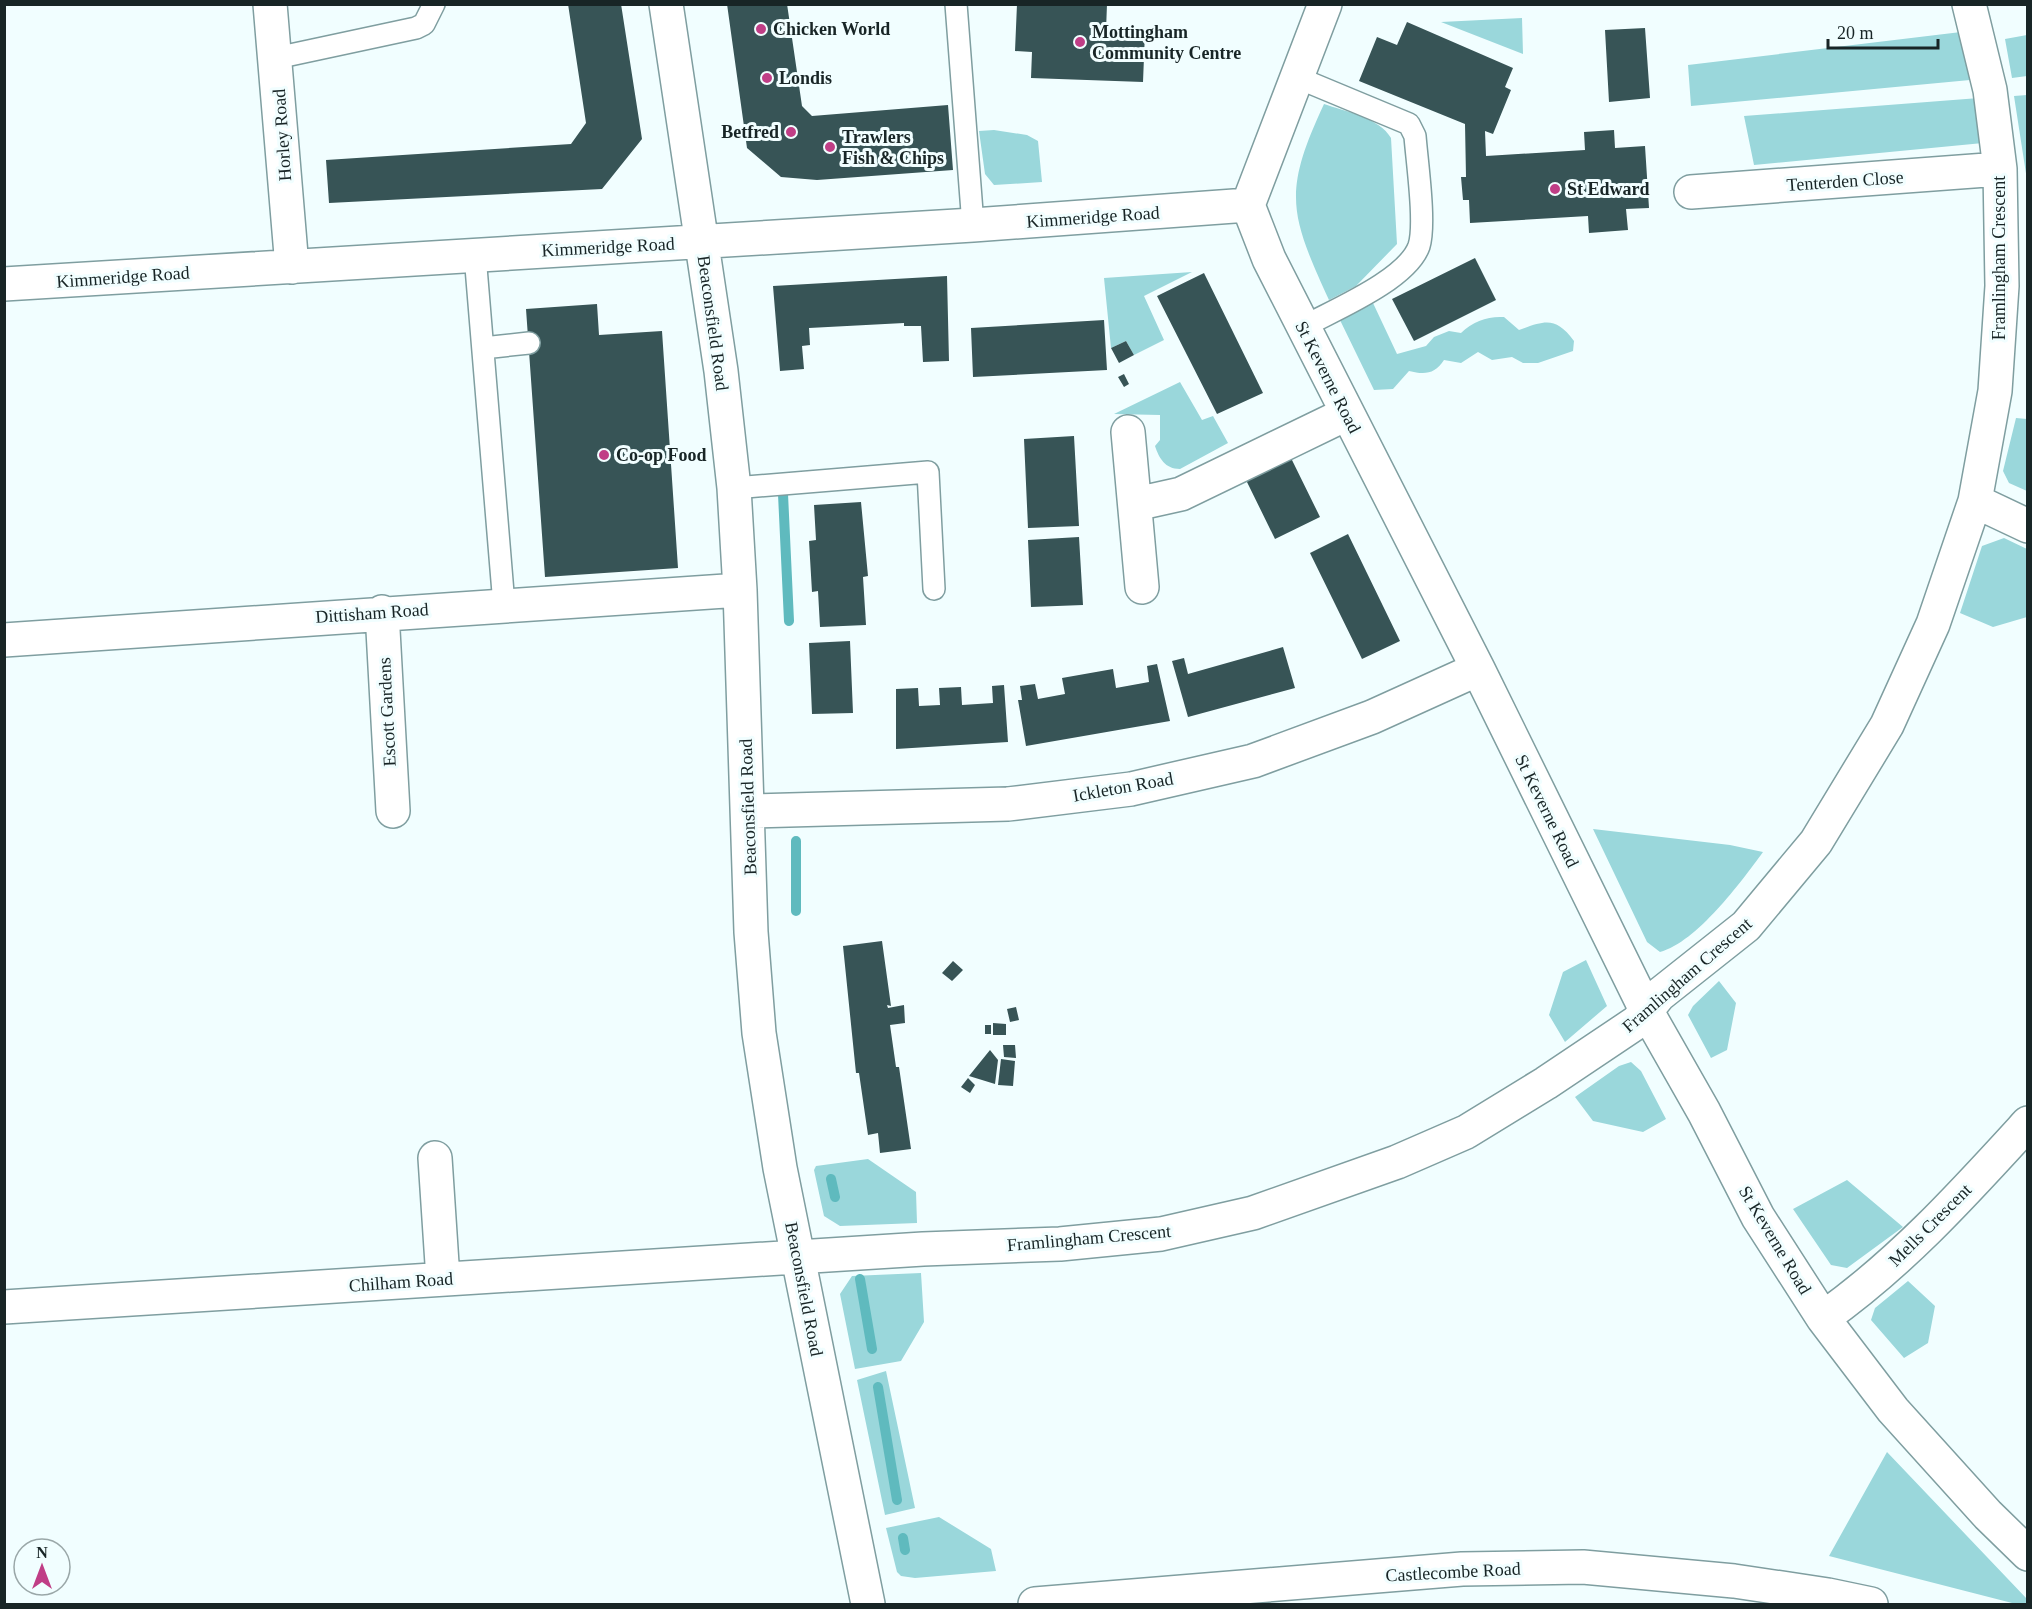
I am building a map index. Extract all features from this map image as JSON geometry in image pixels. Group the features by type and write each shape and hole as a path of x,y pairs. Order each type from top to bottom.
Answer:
{"street":[{"name":"Horley Road","path":"270,4 292,267"},
{"name":"Beaconsfield Road","path":"666,4 721,371 734,488 749,811 751,932 759,1033 780,1168 868,1605"},
{"path":"1248,205 1325,4"},
{"name":"Framlingham Crescent","path":"798,1258 1128,1238 1161,1234 1253,1213 1397,1162 1466,1132 1556,1077 1637,1022 1659,995 1746,926 1816,842 1887,725 1933,624 1975,501 1995,391 2002,286 2000,169 1990,90 1969,4"},
{"name":"Tenterden Close","path":"1691,192 2000,169"},
{"name":"Kimmeridge Road","path":"4,284 973,225 1248,205"},
{"name":"St Keverne Road","path":"1248,205 1269,259 1478,669 1646,1010 1704,1112 1758,1217 1823,1318 1893,1410 1988,1515 2028,1554"},
{"path":"1136,504 1181,494 1346,414"},
{"path":"1128,432 1142,587"},
{"path":"1975,501 2028,526"},
{"name":"Dittisham Road","path":"4,639 382,612 740,590"},
{"name":"Escott Gardens","path":"382,612 393,811"},
{"name":"Ickleton Road","path":"749,811 1008,804 1131,789 1253,761 1372,717 1478,669"},
{"name":"Mells Crescent","path":"1823,1318 1903,1255 1952,1206 2028,1123"},
{"path":"435,1158 443,1279"},
{"name":"Chilham Road","path":"4,1307 798,1258"},
{"name":"Castlecombe Road","path":"1035,1605 1462,1569 1583,1567 1734,1581 1828,1594 1871,1605"}],"lane":[{"path":"276,58 416,28 424,24 434,4"},
{"path":"956,4 973,225"},
{"path":"1296,77 1409,124 1415,136 1421,233 1414,257 1403,268 1365,293 1303,327"},
{"path":"475,255 504,606"},
{"path":"483,348 529,343"},
{"path":"734,488 928,472 934,589"}],"shaded area":[{"path":"1522,18 1523,54 1441,22"},
{"path":"1961,32 1970,80 1691,106 1688,65"},
{"path":"2027,35 2027,76 2012,78 2005,39"},
{"path":"2028,95 2027,180 2014,96"},
{"path":"1979,98 1983,143 1754,165 1744,116"},
{"path":"1324,104 1370,120 1386,131 1391,138 1397,244 1356,286 1329,300 1306,245 1299,223 1296,202 1297,182 1302,160"},
{"path":"994,130 1027,135 1038,141 1042,182 994,185 985,174 979,131"},
{"path":"1192,272 1144,296 1164,340 1134,355 1126,341 1111,348 1104,278"},
{"path":"1373,303 1397,354 1426,346 1434,337 1449,331 1461,333 1476,322 1498,317 1504,317 1519,330 1536,324 1556,324 1574,341 1573,351 1538,363 1523,363 1512,357 1492,360 1478,352 1461,363 1444,360 1433,371 1420,373 1409,371 1393,389 1374,390 1339,318"},
{"path":"1180,382 1202,420 1213,416 1228,443 1180,469 1175,469 1161,459 1155,446 1160,440 1160,415 1114,414"},
{"path":"2016,418 2027,419 2027,491 2009,483 2003,471"},
{"path":"2004,538 2027,549 2027,617 1993,627 1960,613 1982,546"},
{"path":"1593,829 1730,845 1763,852 1703,924 1674,946 1660,952 1647,942"},
{"path":"1586,960 1607,1006 1565,1042 1549,1015 1563,972"},
{"path":"1719,981 1736,1003 1727,1050 1711,1058 1688,1015 1693,1006"},
{"path":"1631,1062 1641,1071 1666,1119 1643,1132 1593,1121 1575,1097 1619,1066"},
{"path":"868,1159 916,1192 917,1223 840,1226 824,1216 814,1170 816,1166"},
{"path":"1847,1180 1903,1227 1847,1268 1831,1265 1793,1209"},
{"path":"921,1273 924,1322 901,1361 855,1369 840,1294 852,1276"},
{"path":"1908,1281 1935,1306 1928,1343 1904,1358 1871,1320 1875,1308"},
{"path":"886,1371 915,1508 885,1515 857,1380"},
{"path":"1887,1452 2027,1599 2027,1604 2016,1604 1829,1556"},
{"path":"939,1517 991,1549 996,1571 915,1578 901,1576 897,1572 886,1528"}],"building":[{"path":"568,4 621,4 642,139 602,189 329,203 326,160 571,144 586,123"},
{"path":"727,4 787,4 802,106 812,116 948,105 953,170 817,180 781,177 747,148"},
{"name":"Mottingham Community Centre","path":"1017,4 1107,4 1106,31 1145,32 1143,82 1031,78 1032,52 1015,51"},
{"path":"1407,22 1513,68 1505,87 1511,90 1493,134 1485,131 1486,156 1585,150 1584,132 1614,130 1615,148 1645,146 1649,208 1626,209 1628,230 1589,233 1588,216 1470,223 1469,200 1463,200 1461,177 1466,177 1465,124 1359,81 1377,37 1397,45"},
{"path":"1645,28 1650,98 1609,102 1605,30"},
{"path":"1475,258 1496,300 1414,341 1392,299"},
{"path":"1204,273 1263,393 1217,414 1157,296"},
{"path":"947,276 949,361 923,362 921,326 904,326 904,323 809,328 810,345 802,346 804,369 780,371 773,286"},
{"name":"Co-op Food","path":"597,304 599,335 662,331 678,568 545,577 526,309"},
{"path":"1104,320 1107,370 973,377 971,328"},
{"path":"1126,341 1134,355 1119,363 1111,348"},
{"path":"1124,374 1129,384 1124,387 1118,377"},
{"path":"1074,436 1079,526 1028,528 1024,439"},
{"path":"1291,458 1320,517 1275,539 1246,480"},
{"path":"861,502 868,576 863,577 866,625 820,627 818,591 812,592 809,541 816,540 814,505"},
{"path":"1348,534 1400,641 1362,659 1310,553"},
{"path":"1079,537 1083,605 1031,607 1028,540"},
{"path":"850,641 853,713 812,714 809,643"},
{"path":"1283,647 1295,688 1188,717 1172,661 1184,658 1188,674"},
{"path":"1157,664 1170,721 1026,746 1018,700 1022,700 1020,686 1035,684 1038,699 1065,694 1062,678 1113,669 1116,688 1149,682 1147,666"},
{"path":"1004,685 1008,742 896,749 896,689 918,688 919,706 940,705 939,688 961,687 962,705 993,703 992,686"},
{"path":"882,941 891,1006 887,1005 888,1008 904,1005 905,1023 890,1025 896,1067 899,1067 911,1149 880,1153 878,1133 868,1135 859,1073 856,1073 843,946"},
{"path":"953,961 963,970 952,981 942,973"},
{"path":"1016,1007 1019,1020 1010,1022 1007,1009"},
{"path":"993,1023 1006,1024 1006,1035 993,1035"},
{"path":"985,1025 991,1025 991,1034 985,1034"},
{"path":"1003,1045 1015,1045 1016,1058 1004,1057"},
{"path":"990,1050 998,1060 995,1084 969,1076"},
{"path":"1001,1059 1015,1061 1013,1086 998,1085"},
{"path":"968,1078 975,1085 970,1093 961,1087"}],"waterway":[{"path":"783,494 789,621"},
{"path":"796,841 796,911"},
{"path":"831,1179 835,1197"},
{"path":"860,1279 872,1349"},
{"path":"878,1387 897,1500"},
{"path":"903,1538 905,1550"}],"place":[{"name":"Chicken World","path":"761,29"},
{"name":"Mottingham Community Centre","path":"1080,42"},
{"name":"Londis","path":"767,78"},
{"name":"Betfred","path":"791,132"},
{"name":"Trawlers Fish & Chips","path":"830,147"},
{"name":"St Edward","path":"1555,189"},
{"name":"Co-op Food","path":"604,455"}]}
